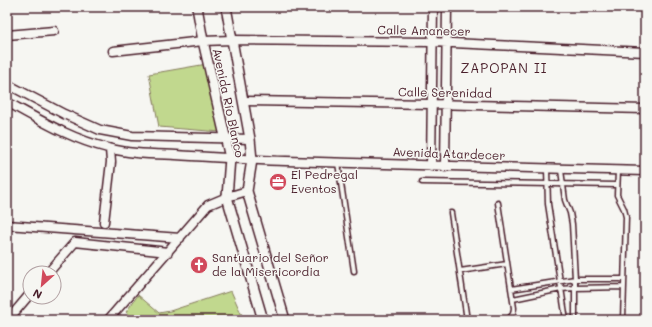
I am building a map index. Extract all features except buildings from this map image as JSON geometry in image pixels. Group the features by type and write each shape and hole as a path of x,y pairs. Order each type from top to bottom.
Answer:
{"street":[{"name":"Avenida Río Blanco","path":"196,7 230,158 228,197 263,320"},
{"name":"Avenida Río Blanco","path":"226,7 250,140 252,160 247,191 285,320"},
{"path":"431,166 433,7"},
{"path":"444,166 447,7"},
{"path":"7,35 54,31"},
{"name":"Calle Amanecer","path":"113,51 203,41 232,40 432,42 645,52"},
{"path":"7,84 64,114 100,130 132,136 250,140"},
{"name":"Calle Serenidad","path":"244,101 645,109"},
{"name":"Avenida Atardecer","path":"7,102 74,138 110,149 140,153 252,160 561,170 645,171"},
{"path":"104,222 111,162 110,149"},
{"path":"108,320 208,205 247,191"},
{"path":"7,225 180,238"},
{"path":"55,265 76,242 76,230"},
{"path":"76,242 168,252"},
{"path":"8,320 22,303"}],"lane":[{"path":"338,163 354,271"},
{"path":"547,169 548,204 566,320"},
{"path":"561,170 572,224 575,279 575,320"},
{"path":"618,171 617,195 626,217 623,320"},
{"path":"422,182 617,185"},
{"path":"498,203 514,308 513,314 508,320 506,320"},
{"path":"451,213 467,320"},
{"path":"460,271 507,264"},
{"path":"511,289 575,279 624,280"},
{"path":"513,299 575,288 624,287"}],"green space":[{"path":"207,64 221,132 159,127 149,74"},
{"path":"231,291 244,320 133,320 126,312 138,295 159,313 170,311"}],"waterway":[{"path":"644,41 645,36"},
{"path":"644,166 645,138"}],"place":[{"name":"El Pedregal Eventos","path":"278,182"},
{"name":"Santuario del Señor de la Misericordia","path":"199,265"}],"district":[{"name":"ZAPOPAN II","path":"504,68"}]}
